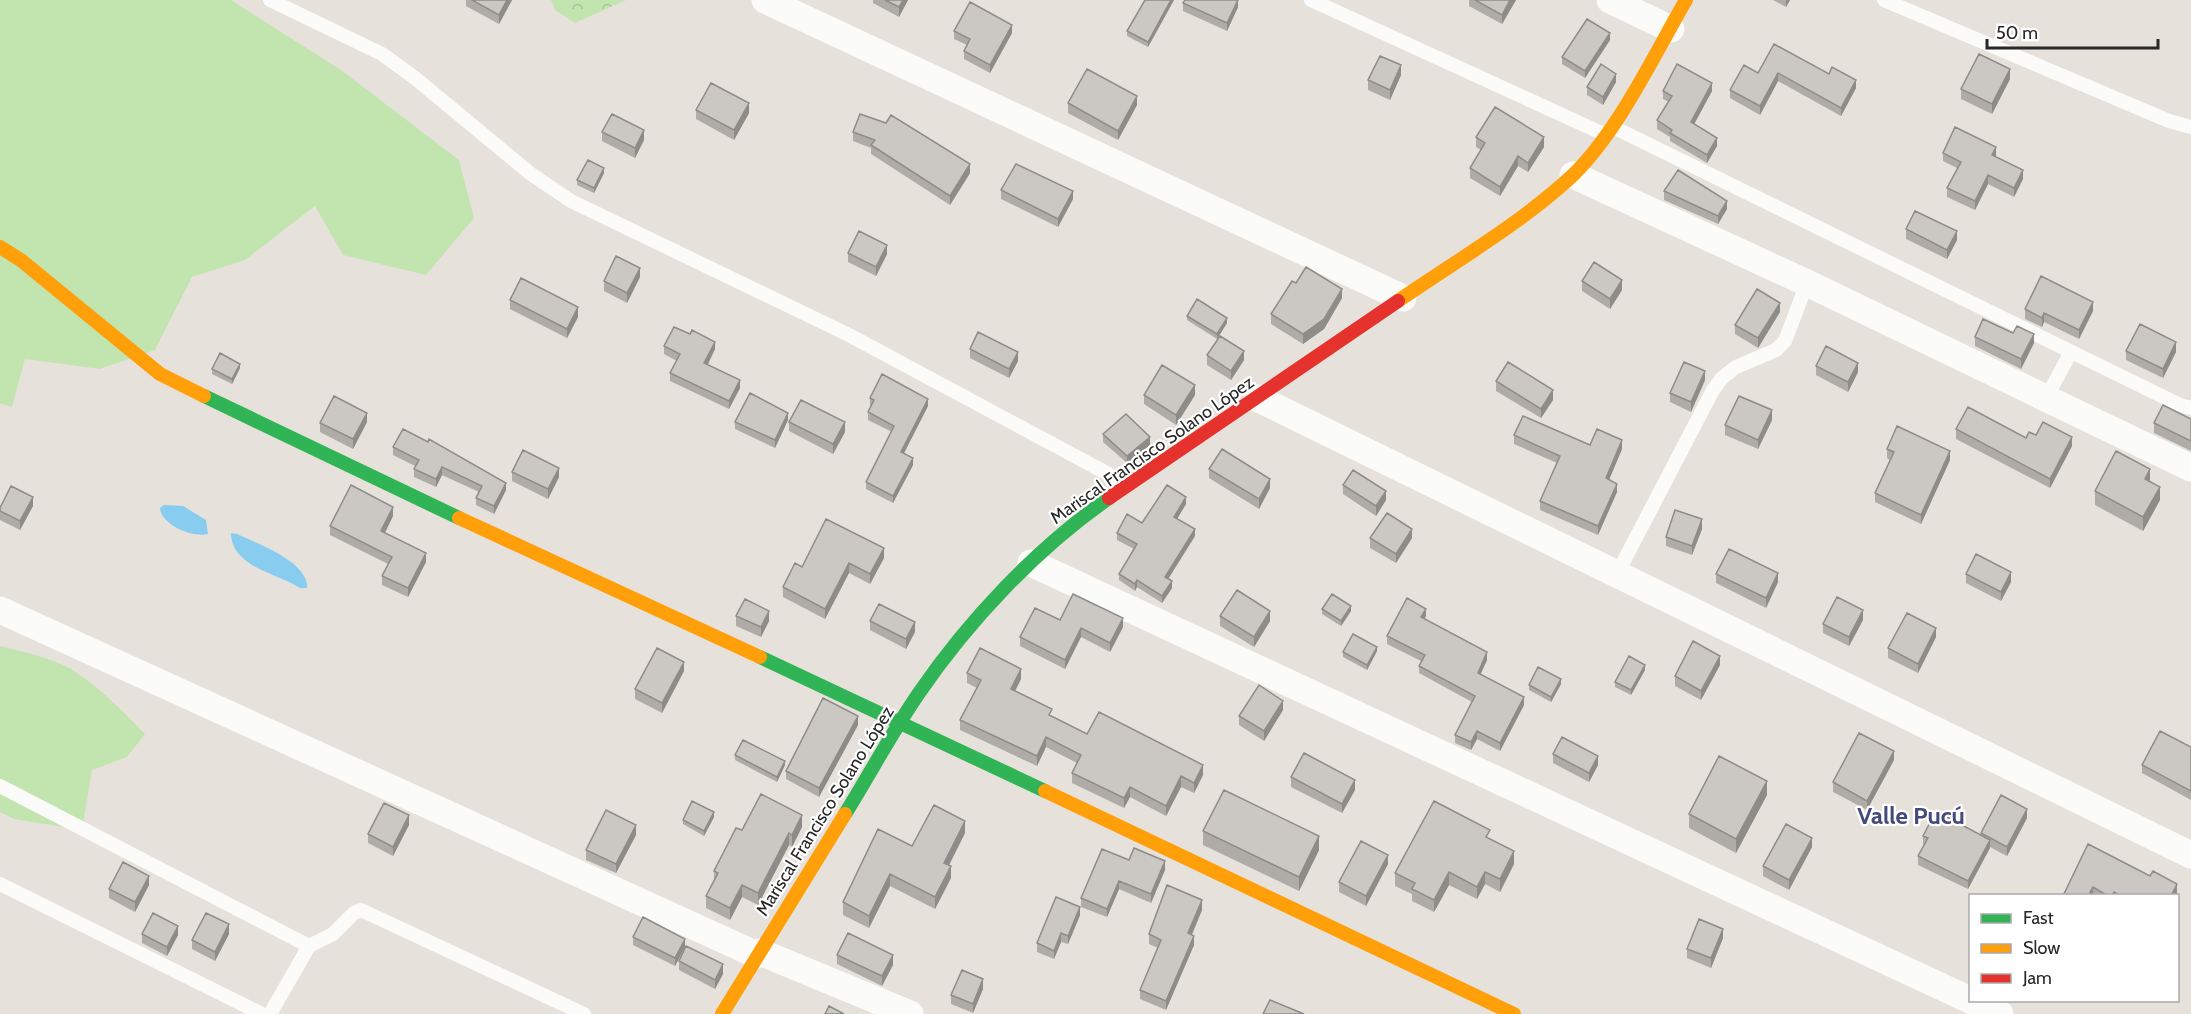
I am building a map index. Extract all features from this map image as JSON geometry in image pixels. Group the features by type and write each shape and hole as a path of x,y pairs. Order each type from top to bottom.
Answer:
{"street":[{"path":"765,0 1403,298"},
{"path":"1610,0 1671,28"},
{"name":"Mariscal Francisco Solano López","path":"722,1014 900,722 954,647 1031,563 1064,532 1128,485 1527,213 1573,175 1610,131 1686,0"},
{"path":"1573,175 1807,283 2191,468"},
{"path":"0,247 22,261 160,374 344,465 900,722 1514,1014"},
{"path":"1257,398 2191,855"},
{"path":"1031,563 1969,1000"},
{"path":"0,610 758,954 910,1014"},
{"path":"1974,1002 2000,1014"}],"lane":[{"path":"270,0 382,54 415,78 531,174 571,201 849,335 1128,485"},
{"path":"1311,0 1610,131 2191,408"},
{"path":"1884,0 2169,121 2191,127"},
{"path":"1617,574 1713,390 1722,378 1736,367 1776,350 1785,342 1807,283"},
{"path":"2046,398 2071,352"},
{"path":"0,786 309,946"},
{"path":"0,884 262,1014"},
{"path":"270,1014 309,946 333,934 354,913 366,910 584,1014"}],"green space":[{"path":"0,0 231,0 341,70 459,160 474,218 426,275 343,255 315,206 245,260 192,277 155,350 100,369 25,359 12,407 0,403"},
{"path":"551,0 626,0 575,23 555,10"},
{"path":"0,646 45,658 71,669 100,691 145,734 127,757 92,770 82,830 14,819 0,812"}],"water":[{"path":"164,505 183,506 206,520 208,534 186,532 172,525 162,514 160,508"},
{"path":"231,533 268,548 291,562 300,570 307,588 300,588 247,562 233,545"}],"building":[{"path":"472,0 507,0 499,15"},
{"path":"885,0 903,0 899,7"},
{"path":"1145,0 1171,0 1148,42 1127,31"},
{"path":"1185,0 1238,0 1227,23 1183,3"},
{"path":"1475,0 1510,0 1502,15"},
{"path":"970,2 1012,25 990,65 964,51 970,39 954,31"},
{"path":"1587,19 1610,33 1585,71 1562,57"},
{"path":"1774,44 1829,74 1832,67 1856,80 1841,108 1778,73 1760,106 1730,90 1744,65 1758,73"},
{"path":"1979,54 2010,69 1992,104 1961,89"},
{"path":"1380,56 1401,65 1390,90 1368,80"},
{"path":"1601,64 1616,74 1603,97 1587,87"},
{"path":"1677,64 1712,83 1691,122 1717,138 1707,155 1670,133 1672,130 1657,120 1672,96 1663,91"},
{"path":"1087,69 1137,96 1118,131 1068,103"},
{"path":"711,83 749,103 734,130 696,110"},
{"path":"1495,107 1544,137 1528,163 1518,156 1500,187 1470,168 1485,143 1476,137"},
{"path":"612,114 644,130 635,148 602,132"},
{"path":"860,114 886,123 891,115 970,164 950,196 871,145 875,140 853,132"},
{"path":"1955,127 1996,147 1992,155 2023,170 2014,188 1988,175 1975,201 1947,188 1961,162 1943,153"},
{"path":"588,160 604,168 594,188 577,180"},
{"path":"1016,164 1073,191 1058,219 1001,190"},
{"path":"1678,170 1727,201 1718,216 1664,191"},
{"path":"1915,211 1957,231 1947,250 1906,229"},
{"path":"859,231 887,245 876,267 848,253"},
{"path":"616,256 640,268 627,293 604,281"},
{"path":"1594,262 1622,280 1610,299 1582,281"},
{"path":"1306,267 1342,289 1324,319 1303,334 1271,314 1292,281 1296,283"},
{"path":"2041,276 2093,302 2079,330 2044,313 2042,318 2025,309"},
{"path":"521,278 578,307 567,329 510,300"},
{"path":"1757,289 1780,303 1758,338 1735,325"},
{"path":"1197,299 1227,318 1217,334 1187,316"},
{"path":"1983,319 2013,333 2017,326 2034,334 2021,359 1975,337"},
{"path":"2140,324 2176,342 2163,369 2126,351"},
{"path":"674,327 690,334 692,330 715,342 704,363 740,380 729,401 670,373 680,354 664,346"},
{"path":"978,332 1018,352 1009,369 970,349"},
{"path":"1220,336 1244,351 1231,371 1207,355"},
{"path":"1826,346 1858,363 1848,382 1816,366"},
{"path":"220,353 240,364 232,379 212,369"},
{"path":"1508,362 1553,390 1541,409 1496,381"},
{"path":"1684,362 1705,371 1691,402 1670,393"},
{"path":"1162,365 1195,385 1176,415 1144,395"},
{"path":"882,374 928,399 901,452 913,458 893,496 866,482 894,426 868,412 874,400 870,398"},
{"path":"750,393 788,413 775,440 735,422"},
{"path":"334,396 367,413 353,439 320,423"},
{"path":"1739,396 1772,410 1758,440 1725,425"},
{"path":"801,400 845,422 833,444 789,422"},
{"path":"2163,405 2191,419 2191,441 2154,423"},
{"path":"1968,407 2026,438 2029,432 2036,435 2043,422 2072,437 2050,479 1956,429"},
{"path":"1126,414 1150,437 1127,456 1103,434"},
{"path":"1523,416 1590,445 1597,429 1622,440 1606,478 1617,484 1598,526 1540,501 1560,456 1514,435"},
{"path":"1897,426 1950,451 1921,515 1875,493 1894,452 1887,449"},
{"path":"403,429 428,442 429,439 506,483 494,506 476,498 482,486 442,467 436,479 414,469 419,460 393,447"},
{"path":"1222,449 1270,479 1259,499 1209,469"},
{"path":"523,450 559,468 548,489 512,472"},
{"path":"2116,451 2150,469 2145,479 2160,487 2143,517 2095,491"},
{"path":"1353,470 1386,491 1376,506 1343,485"},
{"path":"351,485 393,507 381,531 426,553 408,588 382,576 392,557 330,526"},
{"path":"1167,485 1186,497 1174,517 1195,529 1165,577 1172,581 1162,596 1137,580 1135,584 1119,574 1137,544 1117,533 1127,514 1142,523"},
{"path":"11,486 33,497 20,521 0,511"},
{"path":"1675,510 1702,519 1692,546 1666,537"},
{"path":"1387,513 1412,529 1396,554 1370,538"},
{"path":"826,519 884,548 870,574 849,563 825,609 783,587 795,563 802,567"},
{"path":"1729,549 1778,573 1766,598 1716,574"},
{"path":"1976,554 2011,572 2001,592 1966,574"},
{"path":"1237,590 1270,611 1254,637 1220,616"},
{"path":"1073,594 1123,618 1110,643 1081,628 1065,660 1020,637 1035,608 1060,620"},
{"path":"1332,594 1351,606 1341,621 1322,609"},
{"path":"1837,597 1863,610 1849,637 1823,624"},
{"path":"1407,598 1426,609 1421,617 1487,652 1478,673 1524,697 1500,743 1477,731 1471,742 1455,735 1475,696 1419,666 1425,655 1387,636"},
{"path":"745,599 769,611 761,627 736,616"},
{"path":"879,604 915,622 906,639 870,621"},
{"path":"1907,613 1936,628 1918,664 1888,648"},
{"path":"1353,634 1377,647 1367,665 1343,652"},
{"path":"1693,641 1720,656 1701,691 1675,676"},
{"path":"657,648 684,662 662,703 635,689"},
{"path":"980,648 1021,669 1011,689 1052,709 1049,715 1087,734 1099,712 1203,765 1194,783 1181,776 1166,806 1130,787 1124,798 1072,773 1081,755 1046,737 1037,756 960,720 981,680 967,673"},
{"path":"1629,656 1645,665 1631,690 1615,682"},
{"path":"1538,667 1561,679 1551,697 1529,685"},
{"path":"1259,685 1283,701 1264,731 1239,716"},
{"path":"823,698 858,716 819,788 786,771"},
{"path":"2160,731 2191,747 2191,791 2142,765"},
{"path":"1859,733 1894,751 1867,801 1833,782"},
{"path":"1562,737 1598,756 1589,773 1553,754"},
{"path":"743,740 785,761 777,777 735,755"},
{"path":"1304,753 1355,780 1342,804 1291,777"},
{"path":"1719,756 1767,781 1736,839 1689,814"},
{"path":"1224,790 1319,836 1299,877 1203,831"},
{"path":"761,794 802,815 792,835 789,833 758,893 742,885 730,908 706,896 718,873 714,871 736,828 742,830"},
{"path":"2001,795 2027,809 2007,847 1981,833"},
{"path":"692,801 714,812 704,831 683,820"},
{"path":"1434,801 1490,830 1486,837 1514,851 1500,879 1485,872 1477,887 1449,872 1434,900 1412,889 1415,883 1395,873"},
{"path":"384,803 409,815 393,847 368,834"},
{"path":"934,805 965,821 944,863 951,866 935,897 890,874 869,916 843,902 878,829 912,846"},
{"path":"606,810 636,825 616,864 586,850"},
{"path":"1936,811 1990,840 1968,881 1918,856 1928,838 1923,836"},
{"path":"1786,824 1812,838 1789,880 1763,866"},
{"path":"1361,841 1388,855 1366,896 1339,882"},
{"path":"2088,844 2150,876 2153,871 2177,884 2172,894 2118,894 2114,892 2105,894 2093,887 2089,894 2064,894"},
{"path":"1134,848 1165,861 1151,894 1119,881 1107,909 1081,898 1102,849 1129,860"},
{"path":"123,862 149,876 135,902 109,889"},
{"path":"1167,885 1202,900 1188,933 1194,936 1166,1001 1140,990 1161,940 1149,934"},
{"path":"1056,897 1080,907 1068,936 1061,933 1054,951 1037,943"},
{"path":"153,913 178,926 167,947 142,934"},
{"path":"206,913 229,924 215,952 192,940"},
{"path":"643,917 685,939 675,958 633,937"},
{"path":"1699,919 1723,929 1711,958 1687,949"},
{"path":"848,933 893,955 882,976 837,955"},
{"path":"686,946 723,964 715,980 679,961"},
{"path":"962,970 983,979 973,1004 951,995"},
{"path":"1270,1000 1304,1014 1263,1014"},
{"path":"829,1006 844,1014 825,1014"}],"traffic: fast":[{"path":"204,396 459,518"},
{"path":"845,814 909,708 982,612 1030,562 1109,498"},
{"path":"760,657 1045,791"}],"traffic: slow":[{"path":"1398,301 1509,226 1572,176 1605,138 1620,115 1686,0"},
{"path":"0,247 22,261 160,374 204,396"},
{"path":"459,518 760,657"},
{"path":"1045,791 1514,1014"},
{"path":"722,1014 845,814"}],"traffic: jam":[{"path":"1109,498 1398,301"}],"district":[{"name":"Valle Pucú","path":"1911,815"}]}
